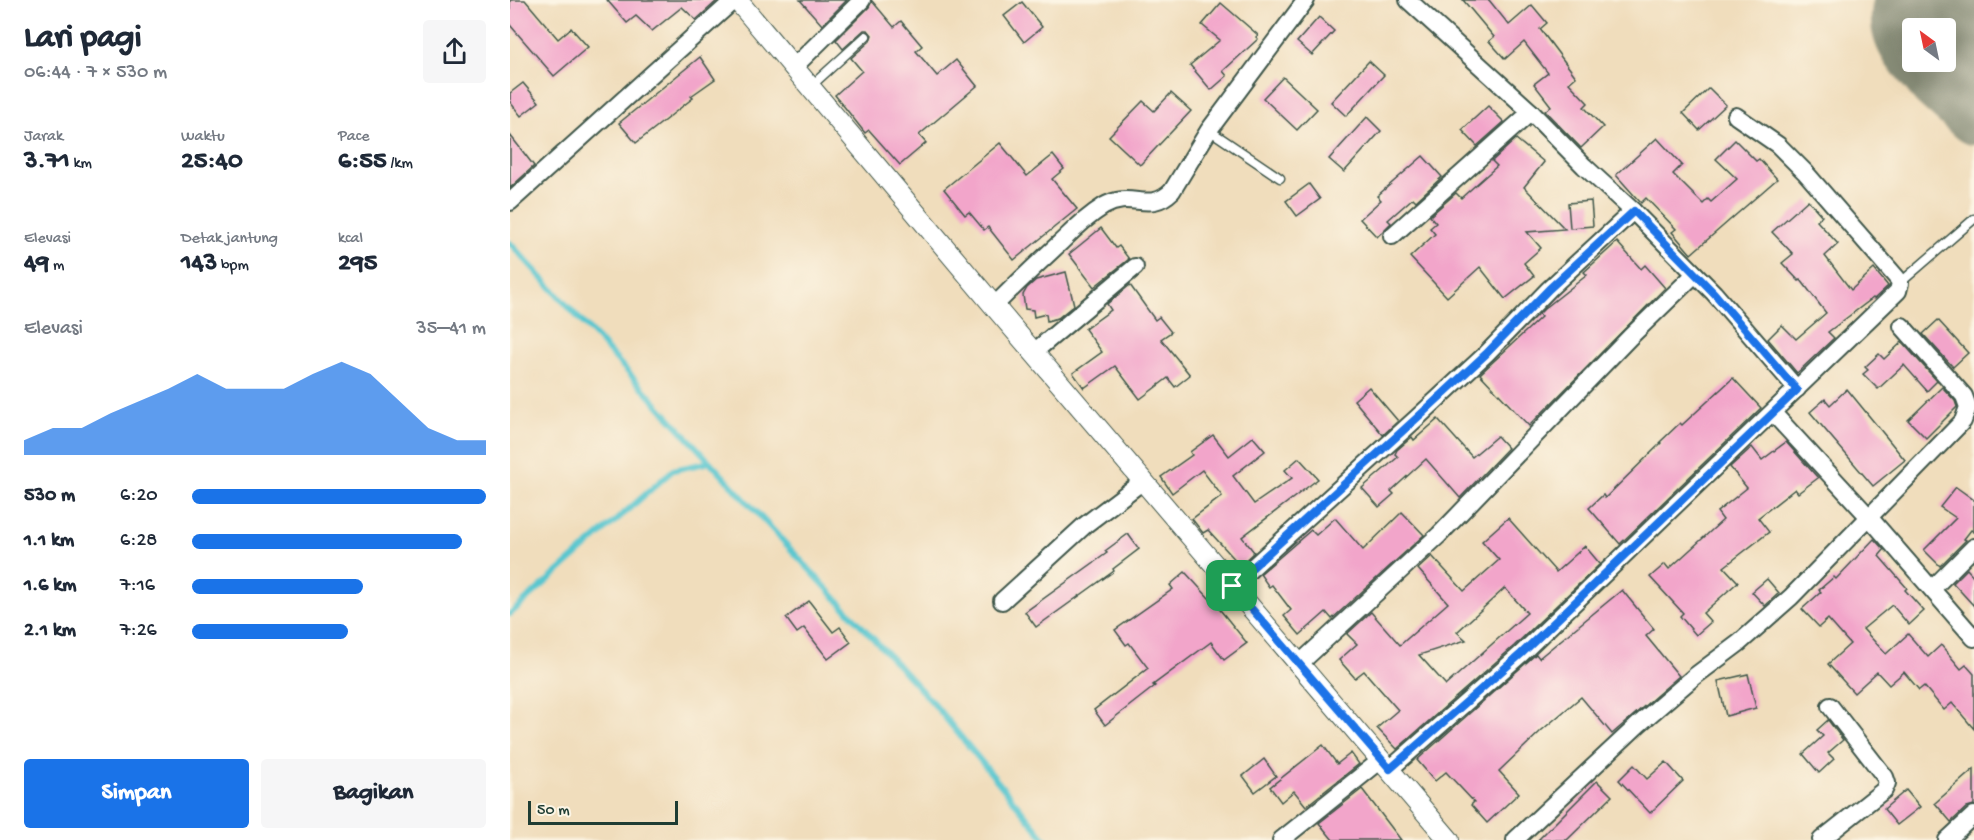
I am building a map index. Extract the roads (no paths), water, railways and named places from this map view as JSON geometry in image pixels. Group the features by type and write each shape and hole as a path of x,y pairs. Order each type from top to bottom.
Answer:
{"street":[{"path":"510,202 735,0 1449,840"},
{"path":"792,68 862,0"},
{"path":"994,306 1084,221 1106,205 1118,200 1133,199 1150,203 1165,198 1172,191 1209,130 1306,0"},
{"path":"1408,0 1531,112 1584,166 1634,211 1695,274 1797,390"},
{"path":"1392,236 1531,112"},
{"path":"1281,840 1386,764 1521,654 1898,291 1900,283 1887,265 1805,172 1778,145 1736,116"},
{"path":"1232,586 1486,354 1549,289 1634,211"},
{"path":"1034,352 1135,267"},
{"path":"1299,664 1439,535 1630,337 1695,274"},
{"path":"1515,840 1639,724 1695,676 1739,643 1791,597 1963,421 1968,407 1964,396 1902,326"},
{"path":"1773,413 1869,517 1974,638"},
{"path":"1002,601 1085,525 1143,481"},
{"path":"1932,590 1974,547"},
{"path":"1821,840 1884,790 1887,783 1885,777 1830,706"},
{"path":"1947,840 1974,815"}],"lane":[{"path":"810,87 866,36"},
{"path":"1209,130 1280,178"},
{"path":"1900,283 1974,219"}],"waterway":[{"path":"510,243 933,703 1046,840"},
{"path":"510,614 673,470 710,462"}]}
